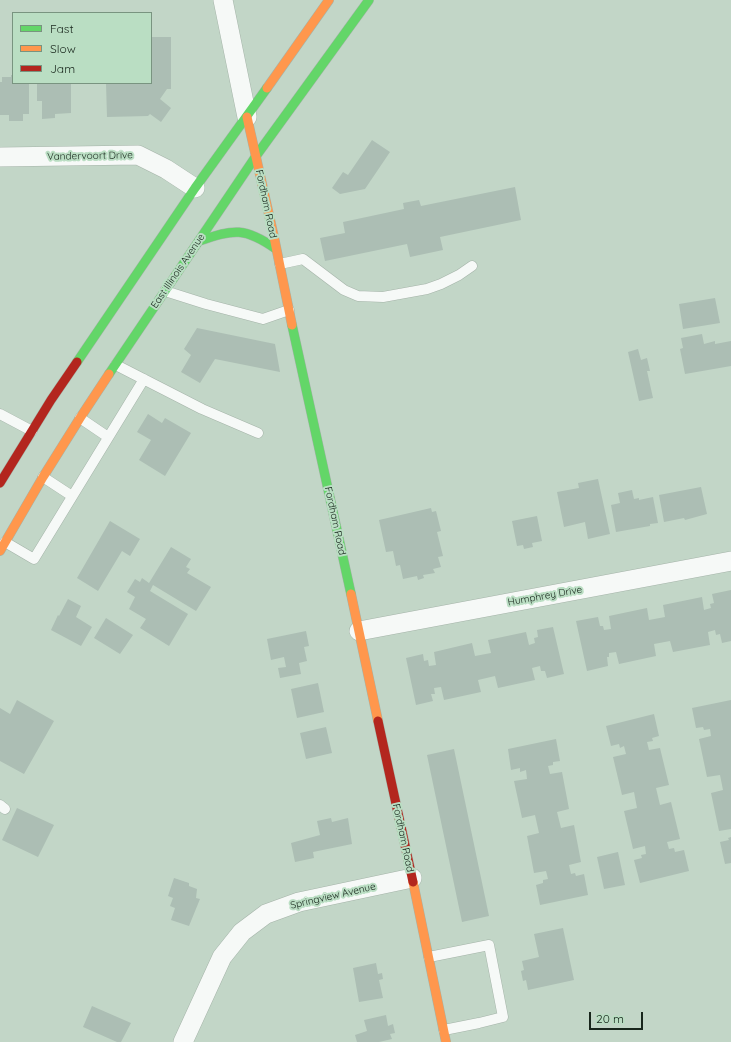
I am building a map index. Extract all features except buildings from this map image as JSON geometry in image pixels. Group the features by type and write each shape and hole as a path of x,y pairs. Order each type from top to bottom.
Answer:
{"main road":[{"path":"0,483 32,431 54,402 195,188 329,0"},
{"name":"East Illinois Avenue","path":"0,551 77,416 116,364 256,156 369,0"},
{"name":"Fordham Road","path":"247,117 359,631 446,1042"},
{"path":"199,241 222,233 230,232 249,234 261,239 276,249"}],"street":[{"name":"Fordham Road","path":"223,0 247,117"},
{"name":"Vandervoort Drive","path":"0,157 138,155 166,169 195,188"},
{"name":"Humphrey Drive","path":"359,631 731,561"},
{"name":"Springview Avenue","path":"183,1042 222,957 242,932 266,914 299,902 412,878"}],"lane":[{"path":"280,264 303,259 344,290 358,296 383,297 427,289 459,275 472,266"},
{"path":"165,291 206,304 263,319 289,310"},
{"path":"116,364 202,408 258,432"},
{"path":"5,542 34,559 144,379"},
{"path":"0,414 32,431"},
{"path":"77,416 108,437"},
{"path":"43,477 72,496"},
{"path":"429,957 489,946 503,1017 444,1030"}],"traffic: fast":[{"path":"109,374 256,156 369,0"},
{"path":"77,362 195,188 267,88"},
{"path":"199,241 221,234 239,232 256,237 276,249"},
{"path":"292,325 351,594"}],"traffic: slow":[{"path":"267,88 329,0"},
{"path":"247,117 292,325"},
{"path":"0,551 43,477 109,374"},
{"path":"351,594 378,721"},
{"path":"413,882 446,1042"}],"traffic: jam":[{"path":"0,483 51,400 77,362"},
{"path":"378,721 413,882"}]}
